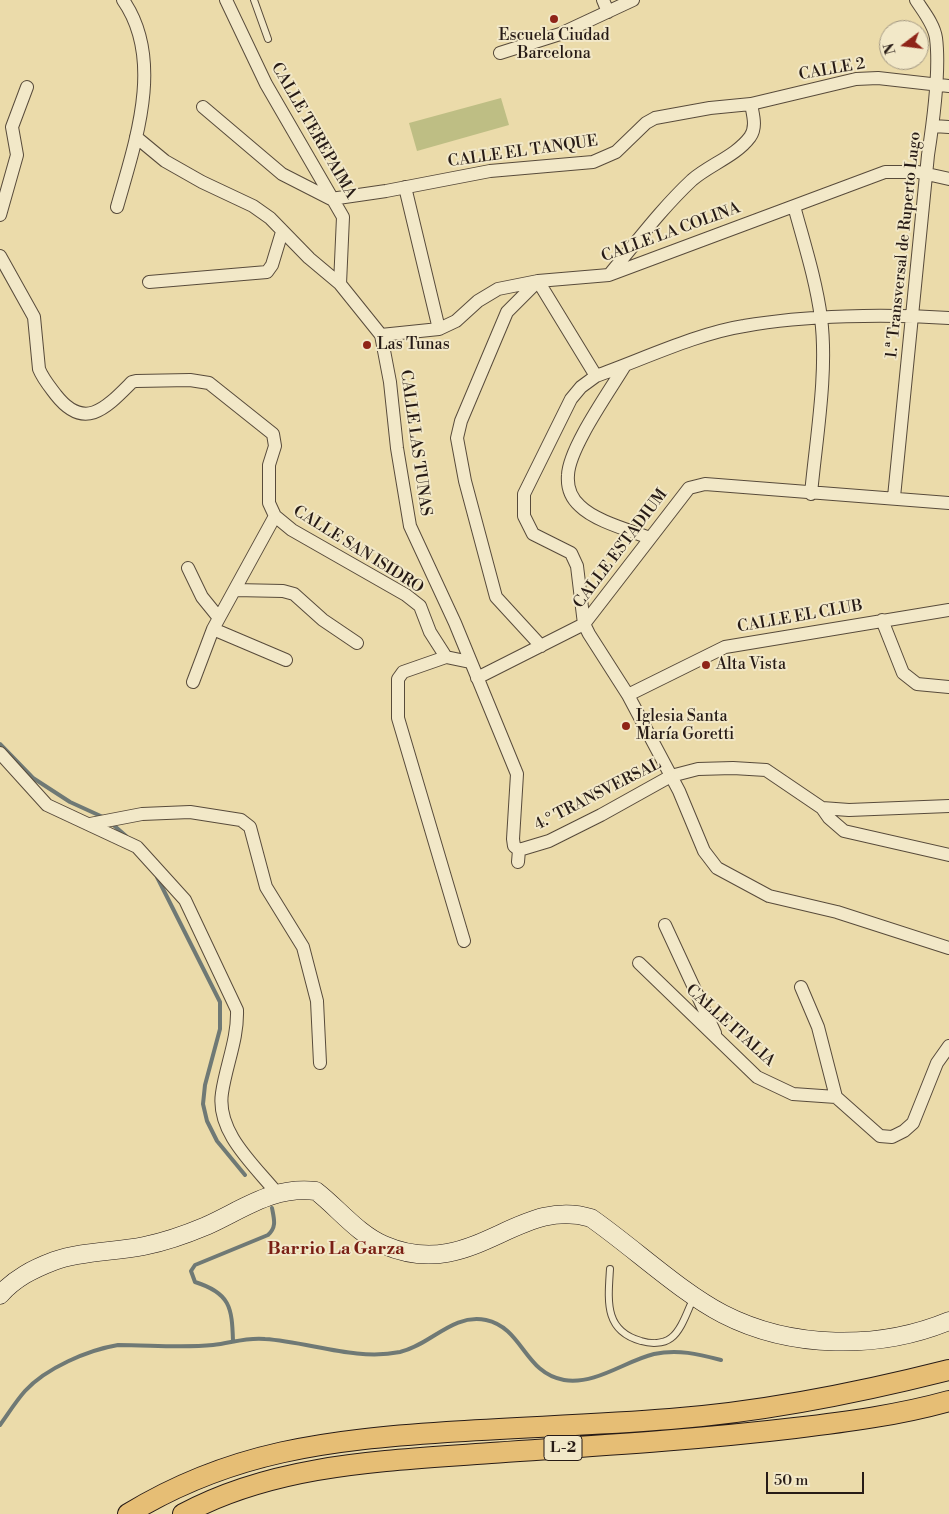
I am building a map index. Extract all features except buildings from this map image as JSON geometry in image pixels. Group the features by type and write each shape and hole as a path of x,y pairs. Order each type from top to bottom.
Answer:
{"highway":[{"name":"L-2","path":"128,1514 181,1484 209,1473 283,1451 323,1444 399,1436 671,1419 759,1409 949,1370"},
{"name":"L-2","path":"183,1514 254,1485 325,1468 393,1460 763,1432 838,1422 949,1402"}],"main road":[{"path":"0,1295 24,1274 56,1260 158,1242 204,1226 276,1192 294,1190 316,1191 366,1234 383,1244 403,1252 428,1255 457,1252 545,1216 576,1213 591,1218 624,1241 694,1296 724,1314 748,1324 776,1332 845,1343 898,1336 949,1321"}],"street":[{"path":"117,207 136,137 144,72 138,26 123,0"},
{"name":"CALLE TEREPAIMA","path":"226,0 266,84 343,217 340,284"},
{"path":"500,53 560,34 606,6 633,0"},
{"name":"1.ª Transversal de Ruperto Lugo","path":"894,498 912,315 922,173 933,126 935,85 936,38 932,27 916,0"},
{"name":"CALLE 2","path":"752,104 856,79 878,78 949,86"},
{"path":"0,214 17,155 12,127 27,88"},
{"path":"609,275 645,230 693,179 741,146 749,138 754,130 752,104"},
{"name":"CALLE EL TANQUE","path":"331,199 490,171 593,162 616,152 646,123 655,118 710,108 752,104"},
{"path":"203,107 282,174 331,199"},
{"path":"933,126 949,126"},
{"name":"CALLE LAS TUNAS","path":"136,137 165,161 262,211 282,232 340,284 381,335 390,382 397,448 410,526 455,623 517,774 513,839 519,856"},
{"name":"CALLE LA COLINA","path":"439,329 456,321 478,301 498,289 538,280 609,275 885,172 922,173 949,179"},
{"path":"381,335 439,329 405,186"},
{"path":"794,206 812,274 821,318 822,360 811,494"},
{"path":"149,282 266,272 272,265 282,232"},
{"name":"CALLE SAN ISIDRO","path":"0,256 34,317 36,360 42,377 66,408 79,414 91,414 101,410 136,381 190,380 209,383 273,434 275,446 270,465 269,503 275,516 292,530 406,594 420,606 430,632 446,656"},
{"path":"541,646 496,597 464,481 457,438 461,420 502,322 519,298 538,280 596,376"},
{"path":"949,318 912,315 821,318 743,326 712,334 596,376 581,387 571,399 524,494 524,516 533,534 571,553 577,566 584,624 628,695 671,776 704,851 717,868 769,896 837,912 949,948"},
{"path":"624,366 574,453 568,473 568,487 575,501 589,513 650,538"},
{"name":"CALLE ESTADIUM","path":"477,678 584,624 685,492 695,486 705,484 811,494 949,503"},
{"path":"193,682 216,624 275,516"},
{"path":"188,568 216,624 286,660"},
{"path":"235,590 283,591 294,594 323,620 357,642"},
{"path":"882,620 949,610"},
{"name":"CALLE EL CLUB","path":"628,695 725,647 882,620 902,673 917,684 949,687"},
{"path":"464,940 398,718 398,679 403,672 446,656 470,662"},
{"path":"0,753 47,805 137,847 185,900 237,1010 238,1026 221,1095 223,1117 232,1138 276,1192"},
{"name":"4.° TRANSVERSAL","path":"519,856 601,815 671,776 698,769 766,770 822,808 829,818 844,831 949,855"},
{"path":"822,808 848,810 949,806"},
{"path":"90,824 142,814 190,812 241,820 250,828 266,887 303,947 317,1001 320,1063"},
{"path":"665,924 720,1042"},
{"name":"CALLE ITALIA","path":"639,963 757,1077 793,1094 836,1097"},
{"path":"801,987 818,1027 836,1097 880,1136 892,1137 904,1131 913,1123 937,1063 949,1046"}],"lane":[{"path":"254,0 268,39"},
{"path":"610,1269 608,1295 614,1322 622,1334 632,1339 654,1343 672,1337 677,1331 694,1296"}],"green space":[{"path":"501,98 509,125 417,151 409,123"}],"waterway":[{"path":"0,744 33,778 70,802 105,818"},
{"path":"110,822 126,836"},
{"path":"157,877 220,1002 220,1029 205,1085 203,1104 207,1121 217,1141 245,1175"},
{"path":"233,1341 232,1319 227,1303 216,1291 195,1282 191,1271 195,1265 268,1235 274,1226 272,1208"},
{"path":"0,1425 25,1391 44,1375 68,1361 106,1347 118,1345 201,1346 245,1339 258,1339 282,1341 349,1353 383,1354 400,1352 411,1348 452,1325 474,1319 486,1320 498,1325 508,1332 540,1369 551,1376 564,1380 576,1381 599,1376 654,1354 688,1353 721,1360"}],"place":[{"name":"Escuela Ciudad Barcelona","path":"554,19"},
{"name":"Las Tunas","path":"367,345"},
{"name":"Alta Vista","path":"706,665"},
{"name":"Iglesia Santa María Goretti","path":"626,726"}],"district":[{"name":"Barrio La Garza","path":"336,1250"}]}
